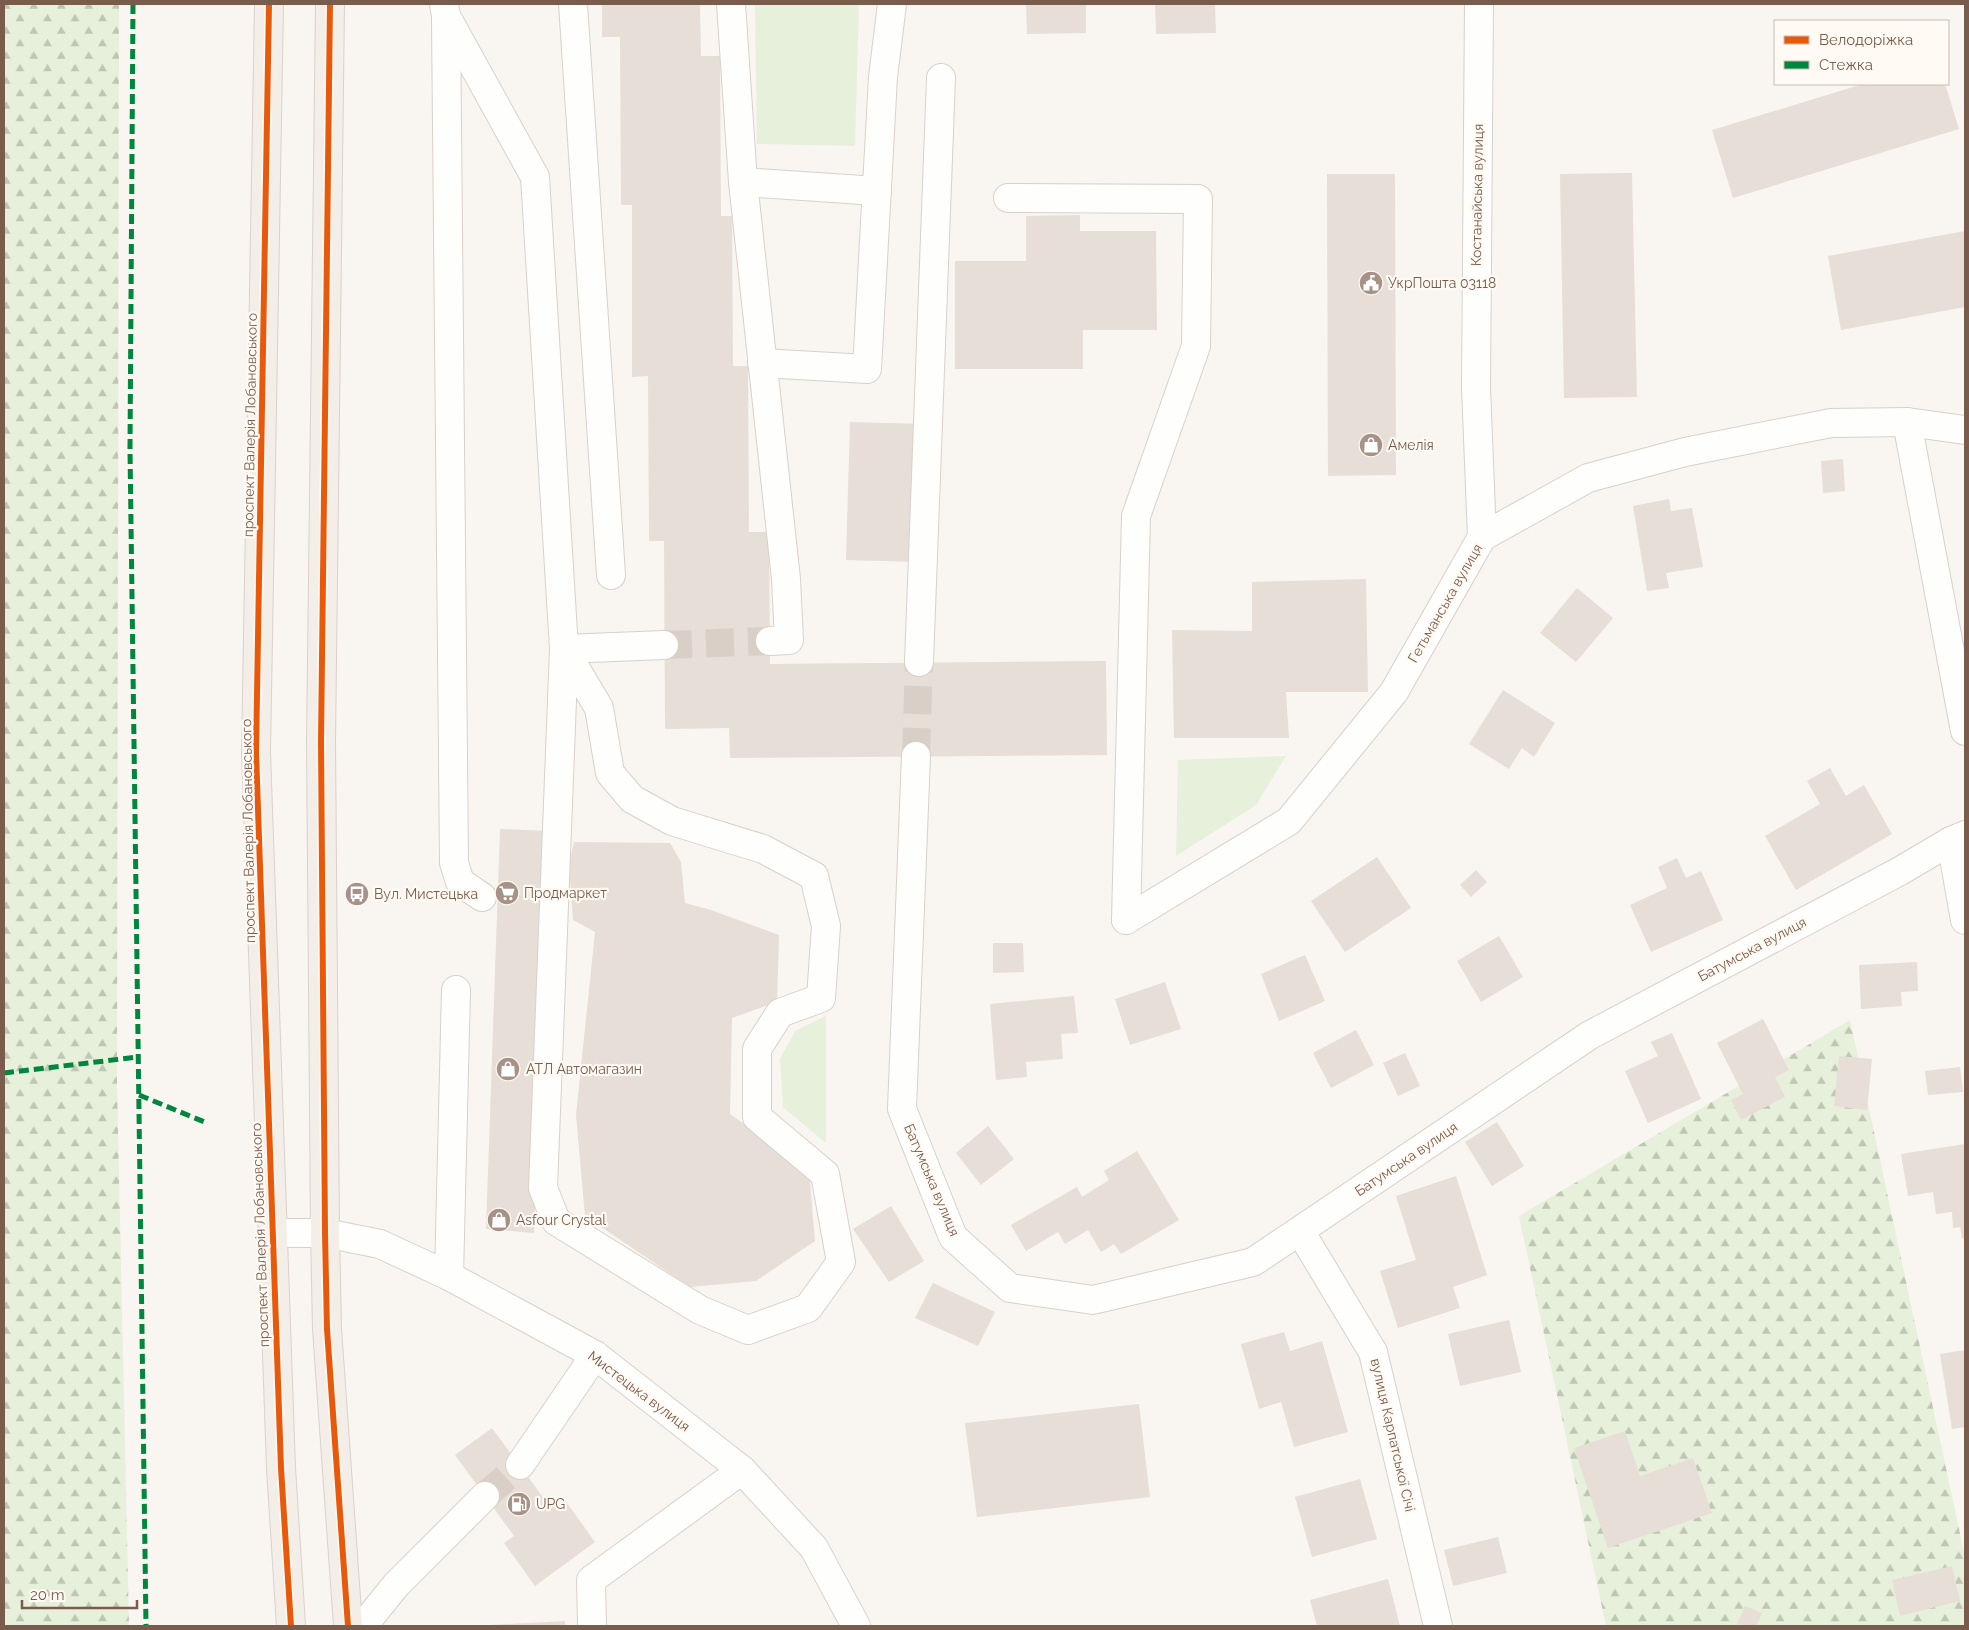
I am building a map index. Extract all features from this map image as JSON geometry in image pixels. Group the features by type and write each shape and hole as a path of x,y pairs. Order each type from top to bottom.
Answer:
{"main road":[{"name":"проспект Валерія Лобановського","path":"269,4 256,752 281,1468 291,1626"},
{"path":"330,4 321,732 325,1233 327,1330 348,1626"}],"street":[{"path":"573,4 611,575"},
{"path":"731,4 743,182 786,579 789,640 770,641"},
{"path":"762,364 867,369 883,77 892,4"},
{"name":"Костанайська вулиця","path":"1479,4 1476,388 1482,537"},
{"path":"445,10 535,177 564,649 543,1188 556,1220 700,1310 748,1330 808,1308 841,1262 825,1174 757,1117 757,1049 780,1013 821,998 826,926 814,876 763,849 672,821 632,799 610,773 598,708 564,649"},
{"path":"445,10 454,863 460,882 482,897"},
{"path":"919,662 941,78"},
{"path":"743,182 877,191"},
{"name":"Гетьманська вулиця","path":"1008,198 1198,199 1196,346 1136,516 1126,920 1289,821 1394,692 1482,537 1588,478 1685,452 1831,423 1907,422 1965,430"},
{"path":"1907,422 1965,731"},
{"path":"564,649 664,645"},
{"name":"Батумська вулиця","path":"916,756 902,1109 953,1237 1010,1288 1093,1300 1253,1262 1590,1035 1900,871 1958,838"},
{"path":"1958,838 1965,920"},
{"path":"449,1276 456,990"},
{"name":"вулиця Карпатської Січі","path":"1300,1230 1373,1352 1438,1626"},
{"name":"Мистецька вулиця","path":"273,1233 325,1233 380,1244 449,1276 595,1355 742,1470 814,1548 856,1626"},
{"path":"520,1466 595,1355"},
{"path":"592,1626 591,1580 742,1470"},
{"path":"364,1626 396,1585 485,1496"}],"green space":[{"path":"4,4 119,4 117,1084 129,1626 4,1626"},
{"path":"755,4 859,4 855,146 757,144"},
{"path":"1286,756 1256,805 1176,856 1178,760"},
{"path":"826,1016 826,1143 783,1107 780,1059 795,1031"},
{"path":"1850,1020 1965,1557 1965,1626 1606,1626 1519,1216"}],"building":[{"path":"602,4 700,4 701,56 720,56 721,216 732,216 733,366 748,366 749,532 769,532 770,664 1106,661 1107,755 730,758 729,728 665,729 664,541 649,541 648,376 632,377 632,205 621,205 620,37 602,37"},
{"path":"1026,4 1086,4 1086,33 1027,34"},
{"path":"1155,4 1215,4 1216,33 1156,34"},
{"path":"1860,85 1945,85 1959,129 1733,198 1712,130"},
{"path":"1632,173 1637,397 1564,398 1560,174"},
{"path":"1327,174 1395,174 1396,475 1328,476"},
{"path":"1080,215 1080,231 1156,231 1157,330 1083,330 1083,369 955,369 955,261 1026,261 1026,216"},
{"path":"1965,231 1965,307 1841,330 1828,256"},
{"path":"850,422 921,424 917,562 846,560"},
{"path":"1843,459 1845,491 1823,493 1821,461"},
{"path":"1669,499 1671,511 1692,508 1703,567 1666,573 1669,588 1647,591 1633,506"},
{"path":"1366,579 1368,692 1286,692 1289,738 1174,738 1172,630 1252,631 1252,582"},
{"path":"1577,588 1613,618 1576,662 1540,633"},
{"path":"1503,690 1555,723 1534,757 1522,748 1509,769 1469,744"},
{"path":"1830,768 1846,796 1864,785 1892,834 1796,890 1765,836 1820,804 1807,781"},
{"path":"500,829 550,831 534,1233 486,1229"},
{"path":"574,842 670,843 681,862 685,903 711,910 779,935 777,1002 732,1018 730,1114 809,1170 815,1241 756,1281 690,1287 585,1216 576,1115 595,932 573,920 569,866"},
{"path":"1377,857 1411,908 1345,952 1311,901"},
{"path":"1677,858 1686,878 1701,871 1723,920 1651,952 1630,905 1667,888 1658,867"},
{"path":"1476,870 1487,882 1471,897 1460,885"},
{"path":"1499,936 1523,977 1481,1002 1457,961"},
{"path":"993,943 1023,943 1024,972 993,973"},
{"path":"1305,955 1325,1001 1279,1021 1261,974"},
{"path":"1917,962 1918,991 1901,992 1902,1006 1861,1009 1859,965"},
{"path":"1165,982 1181,1029 1130,1045 1115,999"},
{"path":"1074,996 1078,1033 1061,1034 1063,1059 1026,1062 1027,1077 996,1080 990,1004"},
{"path":"1763,1019 1789,1070 1775,1077 1785,1097 1741,1120 1731,1100 1743,1094 1717,1043"},
{"path":"1356,1030 1374,1065 1331,1088 1313,1053"},
{"path":"1672,1033 1701,1099 1648,1123 1625,1071 1658,1056 1651,1042"},
{"path":"1405,1053 1420,1086 1398,1096 1383,1063"},
{"path":"1839,1056 1872,1059 1867,1110 1834,1106"},
{"path":"1960,1067 1963,1092 1928,1095 1925,1071"},
{"path":"1497,1122 1524,1166 1492,1186 1465,1142"},
{"path":"988,1126 1014,1159 981,1185 956,1153"},
{"path":"1965,1144 1965,1238 1962,1239 1960,1227 1953,1228 1952,1212 1936,1214 1933,1192 1908,1196 1901,1154"},
{"path":"1137,1151 1179,1220 1121,1254 1114,1244 1101,1252 1088,1230 1065,1244 1058,1232 1026,1251 1011,1225 1077,1187 1082,1197 1109,1180 1104,1171"},
{"path":"1456,1176 1487,1275 1453,1287 1460,1308 1398,1328 1380,1271 1416,1260 1396,1196"},
{"path":"891,1206 924,1261 889,1282 853,1229"},
{"path":"933,1283 995,1312 978,1346 915,1318"},
{"path":"1509,1320 1521,1372 1460,1386 1448,1334"},
{"path":"1284,1332 1290,1351 1322,1341 1348,1432 1294,1447 1281,1402 1259,1409 1241,1344"},
{"path":"1965,1350 1965,1427 1952,1429 1940,1354"},
{"path":"1139,1404 1150,1497 977,1517 965,1423"},
{"name":"UPG","path":"492,1428 551,1508 564,1499 595,1542 535,1586 504,1543 514,1536 455,1455"},
{"path":"1625,1431 1640,1476 1693,1458 1712,1513 1608,1548 1574,1448"},
{"path":"1360,1479 1377,1539 1312,1557 1295,1497"},
{"path":"1498,1537 1507,1573 1453,1586 1444,1550"},
{"path":"1952,1566 1960,1601 1900,1616 1892,1580"},
{"path":"1388,1579 1400,1626 1317,1626 1310,1600"},
{"path":"1745,1606 1762,1613 1756,1626 1736,1626"},
{"path":"565,1621 565,1626 488,1626 488,1625"}],"tunnel":[{"path":"664,645 770,641"},
{"path":"916,756 919,662"},
{"path":"485,1496 520,1465"}],"marked path":[{"path":"133,4 130,449 146,1626"},
{"path":"4,1073 138,1057"},
{"path":"139,1095 207,1123"}],"cycle path":[{"path":"269,4 256,752 281,1468 291,1626"},
{"path":"330,4 321,742 325,1233 327,1329 348,1626"}],"place":[{"name":"УкрПошта 03118","path":"1371,283"},
{"name":"Амелія","path":"1371,445"},
{"name":"Продмаркет","path":"507,893"},
{"name":"Вул. Мистецька","path":"357,894"},
{"name":"АТЛ Автомагазин","path":"508,1069"},
{"name":"Asfour Crystal","path":"499,1220"},
{"name":"UPG","path":"519,1504"}]}
